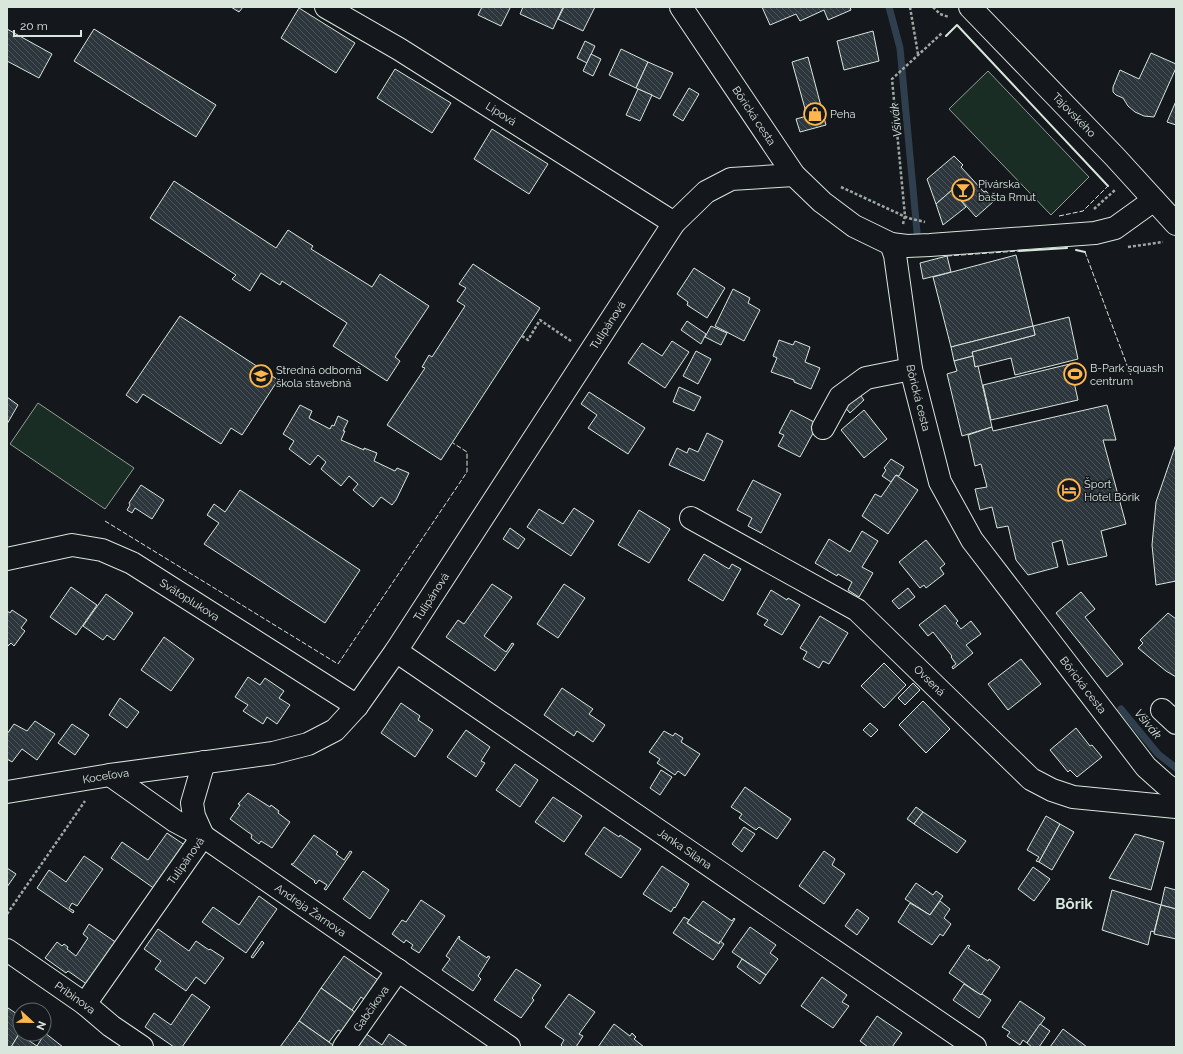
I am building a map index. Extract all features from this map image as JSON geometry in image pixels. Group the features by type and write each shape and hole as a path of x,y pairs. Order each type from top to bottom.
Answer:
{"street":[{"name":"Lipová","path":"326,7 398,49 674,223"},
{"name":"Bôrická cesta","path":"681,7 794,175 822,202 849,222 899,245 895,255 911,369 940,482 972,540 1146,767 1176,792"},
{"name":"Tajovského","path":"970,7 1115,157 1176,224"},
{"name":"Tulipánová","path":"85,1004 203,836 194,816 192,803 204,762 273,753 308,744 335,730 357,706 396,651 674,223 706,192 731,178 794,175"},
{"path":"899,245 930,245 1095,233 1115,228 1154,200"},
{"path":"823,428 840,397 866,378 911,369"},
{"name":"Ovsená","path":"691,518 857,610 1031,779 1052,790 1073,798 1176,807"},
{"name":"Svätoplukova","path":"7,559 72,545 102,550 132,563 357,706"},
{"name":"Janka Silana","path":"396,651 975,1047"},
{"name":"Koceľova","path":"7,792 110,775 204,762"},
{"name":"Andreja Žarnova","path":"110,775 175,821 203,836 509,1047"},
{"name":"Pribinova","path":"7,950 85,1004 111,1036 142,1047"},
{"name":"Gabčíkova","path":"344,1047 398,970"}],"path":[{"path":"910,7 918,55"},
{"path":"933,7 940,14 950,17"},
{"path":"899,245 907,217 892,79 942,32"},
{"path":"838,185 907,217 926,222"},
{"path":"1093,210 1115,190 1114,186"},
{"path":"522,336 528,340 540,320 571,340"},
{"path":"7,914 86,800"}],"green space":[{"path":"988,71 1089,177 1051,215 949,109"},
{"path":"38,403 134,468 105,509 10,444"}],"building":[{"path":"231,7 243,7 239,12"},
{"path":"482,7 510,8 501,26 478,15"},
{"path":"523,7 563,7 553,29 520,14"},
{"path":"564,7 595,7 583,31 558,19"},
{"path":"762,7 850,7 851,10 828,20 824,10 800,21 796,14 770,25"},
{"path":"299,8 355,43 336,73 281,38"},
{"path":"7,29 52,54 39,78 7,61"},
{"path":"94,29 216,105 196,137 74,61"},
{"path":"873,31 879,61 844,70 837,41"},
{"path":"585,41 595,46 587,63 577,58"},
{"path":"621,49 648,62 636,88 609,75"},
{"path":"1151,53 1176,64 1176,68 1154,117 1144,116 1135,112 1128,106 1123,98 1113,92 1113,87 1120,70 1139,79"},
{"path":"591,54 601,59 593,76 583,71"},
{"path":"808,57 826,125 800,132 796,119 807,116 792,62"},
{"path":"648,62 673,73 660,99 636,88"},
{"path":"395,69 451,103 432,133 377,98"},
{"path":"689,88 699,94 683,121 673,115"},
{"path":"638,89 652,95 640,121 626,115"},
{"path":"1176,101 1176,125 1167,122"},
{"path":"492,129 548,164 529,194 474,159"},
{"path":"954,156 963,165 961,167 984,192 986,191 994,201 976,217 952,190 936,204 927,179"},
{"path":"174,181 276,248 288,230 313,246 311,249 372,287 380,274 429,306 395,357 400,361 387,381 333,346 347,323 282,281 280,285 261,273 250,291 232,279 236,275 150,218"},
{"path":"952,190 966,207 943,225 936,204"},
{"path":"1016,255 1033,326 951,347 933,277"},
{"path":"947,256 951,272 923,279 920,263"},
{"path":"473,264 540,308 441,460 387,425 425,368 422,367 429,355 432,357 465,306 457,301 466,288 459,284"},
{"path":"694,268 725,288 707,318 687,305 688,302 677,294"},
{"path":"733,289 750,298 748,303 760,310 744,341 715,326"},
{"path":"180,316 278,380 242,435 231,428 221,444 143,394 137,403 126,395"},
{"path":"1069,317 1078,359 1015,375 1011,358 975,367 972,352 1035,335 1033,326"},
{"path":"687,321 706,334 701,344 681,330"},
{"path":"711,326 727,333 721,345 705,337"},
{"path":"1033,326 1035,335 972,352 973,356 954,361 951,347"},
{"path":"779,340 793,345 795,341 810,347 805,362 820,368 811,389 794,382 794,380 771,372 777,358 773,356"},
{"path":"672,341 689,352 665,388 628,363 642,343 662,356"},
{"path":"696,351 711,359 698,384 683,376"},
{"path":"973,356 975,367 978,366 992,427 962,436 947,374 957,371 954,361"},
{"path":"1070,364 1078,400 991,420 983,385"},
{"path":"679,387 701,397 694,411 673,402"},
{"path":"857,391 864,400 850,413 843,405"},
{"path":"589,392 645,428 628,454 588,428 597,415 581,404"},
{"path":"7,397 18,405 7,424"},
{"path":"300,405 312,411 309,418 330,429 332,425 334,426 338,416 348,421 343,431 345,431 341,440 364,450 364,448 377,453 374,461 395,471 397,468 409,473 392,505 381,497 373,507 353,490 358,484 349,476 341,486 321,469 326,462 318,455 310,465 289,449 294,441 283,434"},
{"path":"1107,405 1116,440 1103,440 1126,524 1101,531 1107,556 1068,565 1062,540 1052,543 1058,567 1028,575 1016,560 1008,526 997,528 992,507 980,510 975,489 987,487 981,464 975,466 968,435 992,427 993,431"},
{"path":"791,410 818,424 800,457 778,446 784,435 779,433"},
{"path":"864,410 887,439 864,458 841,430"},
{"path":"707,433 723,441 704,481 669,465 677,448 687,453 689,448 698,452"},
{"path":"1176,444 1176,581 1156,585 1152,545 1156,502"},
{"path":"891,459 904,467 899,476 896,475 891,482 882,476 886,470 884,468"},
{"path":"896,475 918,490 888,534 862,516 875,494 881,497"},
{"path":"753,480 781,494 761,533 748,526 752,518 737,510"},
{"path":"141,485 164,500 152,519 135,508 132,513 127,510 130,505 129,503"},
{"path":"240,490 360,570 325,623 204,544 219,523 207,515 214,504 225,512"},
{"path":"574,508 594,521 571,556 527,527 539,509 563,524"},
{"path":"639,510 670,529 649,563 618,545"},
{"path":"510,528 525,539 518,549 503,539"},
{"path":"862,531 878,541 862,567 873,573 859,597 848,590 852,582 838,574 837,576 815,563 829,539 850,552"},
{"path":"926,540 945,564 940,568 944,574 926,588 924,585 920,588 899,562"},
{"path":"704,554 729,569 732,564 741,569 723,601 688,580"},
{"path":"492,584 512,597 484,636 506,652 512,643 514,644 495,671 446,637 458,620 464,624"},
{"path":"564,584 585,598 558,638 537,624"},
{"path":"71,587 97,605 76,635 50,617"},
{"path":"908,588 915,597 899,609 892,601"},
{"path":"771,590 787,600 788,598 800,605 782,635 764,625 768,620 757,614"},
{"path":"1081,592 1095,609 1085,617 1123,664 1107,677 1056,613"},
{"path":"106,594 133,613 114,640 107,635 103,640 83,626"},
{"path":"945,605 958,621 956,623 961,629 971,621 981,634 966,645 973,653 953,669 952,667 956,664 951,657 952,656 933,632 928,636 919,625"},
{"path":"12,610 27,620 21,628 25,631 14,646 11,643 7,647 7,611 10,613"},
{"path":"1168,613 1176,619 1176,677 1166,671 1138,648 1143,643 1140,640"},
{"path":"820,616 848,633 829,664 823,661 819,668 803,659 807,652 800,648"},
{"path":"164,637 194,659 171,691 141,670"},
{"path":"1021,659 1041,684 1008,710 988,684"},
{"path":"884,663 906,685 884,708 861,686"},
{"path":"248,677 260,685 265,678 284,691 279,698 290,705 277,724 267,717 263,724 243,711 248,705 235,697"},
{"path":"913,683 920,690 905,705 898,698"},
{"path":"562,688 593,709 589,714 605,725 593,742 577,731 574,736 544,715"},
{"path":"120,698 139,712 127,728 109,715"},
{"path":"923,701 950,729 926,753 899,725"},
{"path":"401,703 420,716 418,720 433,730 415,757 381,733"},
{"path":"35,721 55,734 37,760 22,749 12,762 7,759 7,734 14,724 27,731"},
{"path":"870,723 878,730 871,737 863,730"},
{"path":"72,724 89,735 75,755 58,743"},
{"path":"1076,728 1090,746 1092,745 1102,757 1077,777 1070,770 1068,772 1050,750"},
{"path":"466,730 490,747 481,761 485,763 476,777 447,757"},
{"path":"664,731 673,736 675,733 683,738 681,742 700,754 685,776 678,771 675,775 657,763 660,759 649,752"},
{"path":"515,764 538,780 520,807 496,790"},
{"path":"661,770 672,777 660,795 650,788"},
{"path":"745,787 791,819 777,839 759,827 756,830 739,818 742,814 731,807"},
{"path":"248,793 270,807 271,805 279,811 278,813 290,822 272,848 261,841 259,844 251,838 252,835 230,819 240,805 238,804"},
{"path":"553,797 582,816 564,842 535,822"},
{"path":"916,807 923,812 914,824 907,819"},
{"path":"923,812 966,841 957,853 914,824"},
{"path":"1046,816 1060,824 1039,862 1036,861 1039,857 1027,850"},
{"path":"1060,824 1074,832 1052,870 1039,862"},
{"path":"604,827 619,837 620,835 641,849 621,878 585,854"},
{"path":"744,827 755,834 742,852 732,844"},
{"path":"167,833 186,846 155,889 111,858 122,842 148,860"},
{"path":"1135,834 1164,842 1151,890 1109,878"},
{"path":"314,835 338,852 336,854 344,860 350,851 352,852 326,890 324,889 327,885 319,880 316,884 314,882 315,881 291,864 293,864"},
{"path":"824,851 835,859 832,865 845,874 824,904 799,886"},
{"path":"84,856 103,869 77,906 72,903 69,908 74,911 73,913 37,888 49,870 66,882"},
{"path":"662,866 689,884 675,908 674,907 671,912 643,894"},
{"path":"1033,867 1050,879 1034,901 1018,889"},
{"path":"7,868 16,874 7,887"},
{"path":"363,871 389,890 370,919 343,899"},
{"path":"916,883 933,895 936,891 943,896 930,915 905,899"},
{"path":"1165,887 1176,890 1176,909 1161,905"},
{"path":"1112,890 1161,905 1154,932 1151,931 1148,945 1102,930"},
{"path":"259,896 277,909 246,953 202,922 213,907 239,925"},
{"path":"421,900 445,916 419,953 411,948 413,945 406,940 404,943 392,934 402,920 406,922"},
{"path":"703,901 732,921 734,918 735,919 719,944 687,923"},
{"path":"940,901 950,909 944,918 951,924 943,936 940,934 932,945 898,922 910,903 930,915"},
{"path":"1161,905 1176,909 1176,939 1154,934"},
{"path":"857,909 869,918 857,935 845,926"},
{"path":"684,917 689,920 687,923 719,944 720,941 724,944 713,960 673,933"},
{"path":"89,924 117,943 88,985 68,971 66,973 45,958 57,942 62,946 64,944 68,947 67,949 76,956 88,938 83,934"},
{"path":"750,927 776,945 770,953 778,959 766,975 732,952"},
{"path":"158,929 189,951 196,941 224,958 205,984 196,977 186,991 155,969 161,961 144,949"},
{"path":"459,936 459,939 487,958 488,956 490,957 478,976 481,979 473,991 442,970 450,959 446,956"},
{"path":"262,941 264,943 253,958 251,957"},
{"path":"968,945 970,946 968,948 988,961 989,959 1000,967 981,995 949,973"},
{"path":"344,956 378,980 365,1000 361,997 352,1010 321,988"},
{"path":"742,959 766,975 760,984 737,967"},
{"path":"516,969 541,985 532,998 534,1000 521,1018 494,1000"},
{"path":"822,977 847,995 842,1002 849,1006 833,1028 801,1006"},
{"path":"964,984 991,1000 979,1018 953,1000"},
{"path":"321,988 356,1013 342,1032 338,1030 329,1042 299,1021"},
{"path":"192,994 210,1007 182,1047 174,1047 145,1027 154,1013 171,1025"},
{"path":"569,994 595,1012 579,1034 583,1036 576,1047 563,1047 561,1045 564,1040 545,1027"},
{"path":"1020,1001 1045,1018 1027,1043 1023,1040 1020,1045 1007,1036 1010,1032 1002,1027"},
{"path":"8,1008 12,1011 12,1042 14,1042 11,1047 7,1047"},
{"path":"877,1016 902,1033 892,1047 868,1047 860,1041"},
{"path":"299,1021 333,1045 332,1047 280,1047"},
{"path":"614,1024 630,1036 632,1033 636,1037 634,1039 644,1047 598,1047"},
{"path":"1040,1024 1050,1031 1039,1047 1032,1047 1027,1043"},
{"path":"1063,1029 1087,1047 1050,1047"},
{"path":"365,1033 382,1045 389,1034 408,1047 355,1047"},
{"path":"52,1038 63,1047 11,1047 14,1042 31,1042 37,1046 39,1042 52,1042"}],"waterway":[{"name":"Všivák","path":"889,7 900,48 917,232"},
{"name":"Všivák","path":"1121,709 1158,754 1176,768"}],"fence":[{"path":"1059,216 1083,211 1108,186"},
{"path":"947,256 1019,251"},
{"path":"1085,252 1131,376"},
{"path":"105,521 338,664 467,472 467,452 453,443"}],"wall":[{"path":"946,36 957,25 1108,186"},
{"path":"1019,251 1067,248"},
{"path":"1076,250 1085,252"}],"place":[{"name":"Peha","path":"815,114"},
{"name":"Pivárska bašta Rmut","path":"963,190"},
{"name":"B-Park squash centrum","path":"1075,374"},
{"name":"Stredná odborná škola stavebná","path":"261,376"},
{"name":"Šport Hotel Bôrik","path":"1069,490"}],"district":[{"name":"Bôrik","path":"1074,904"}]}
